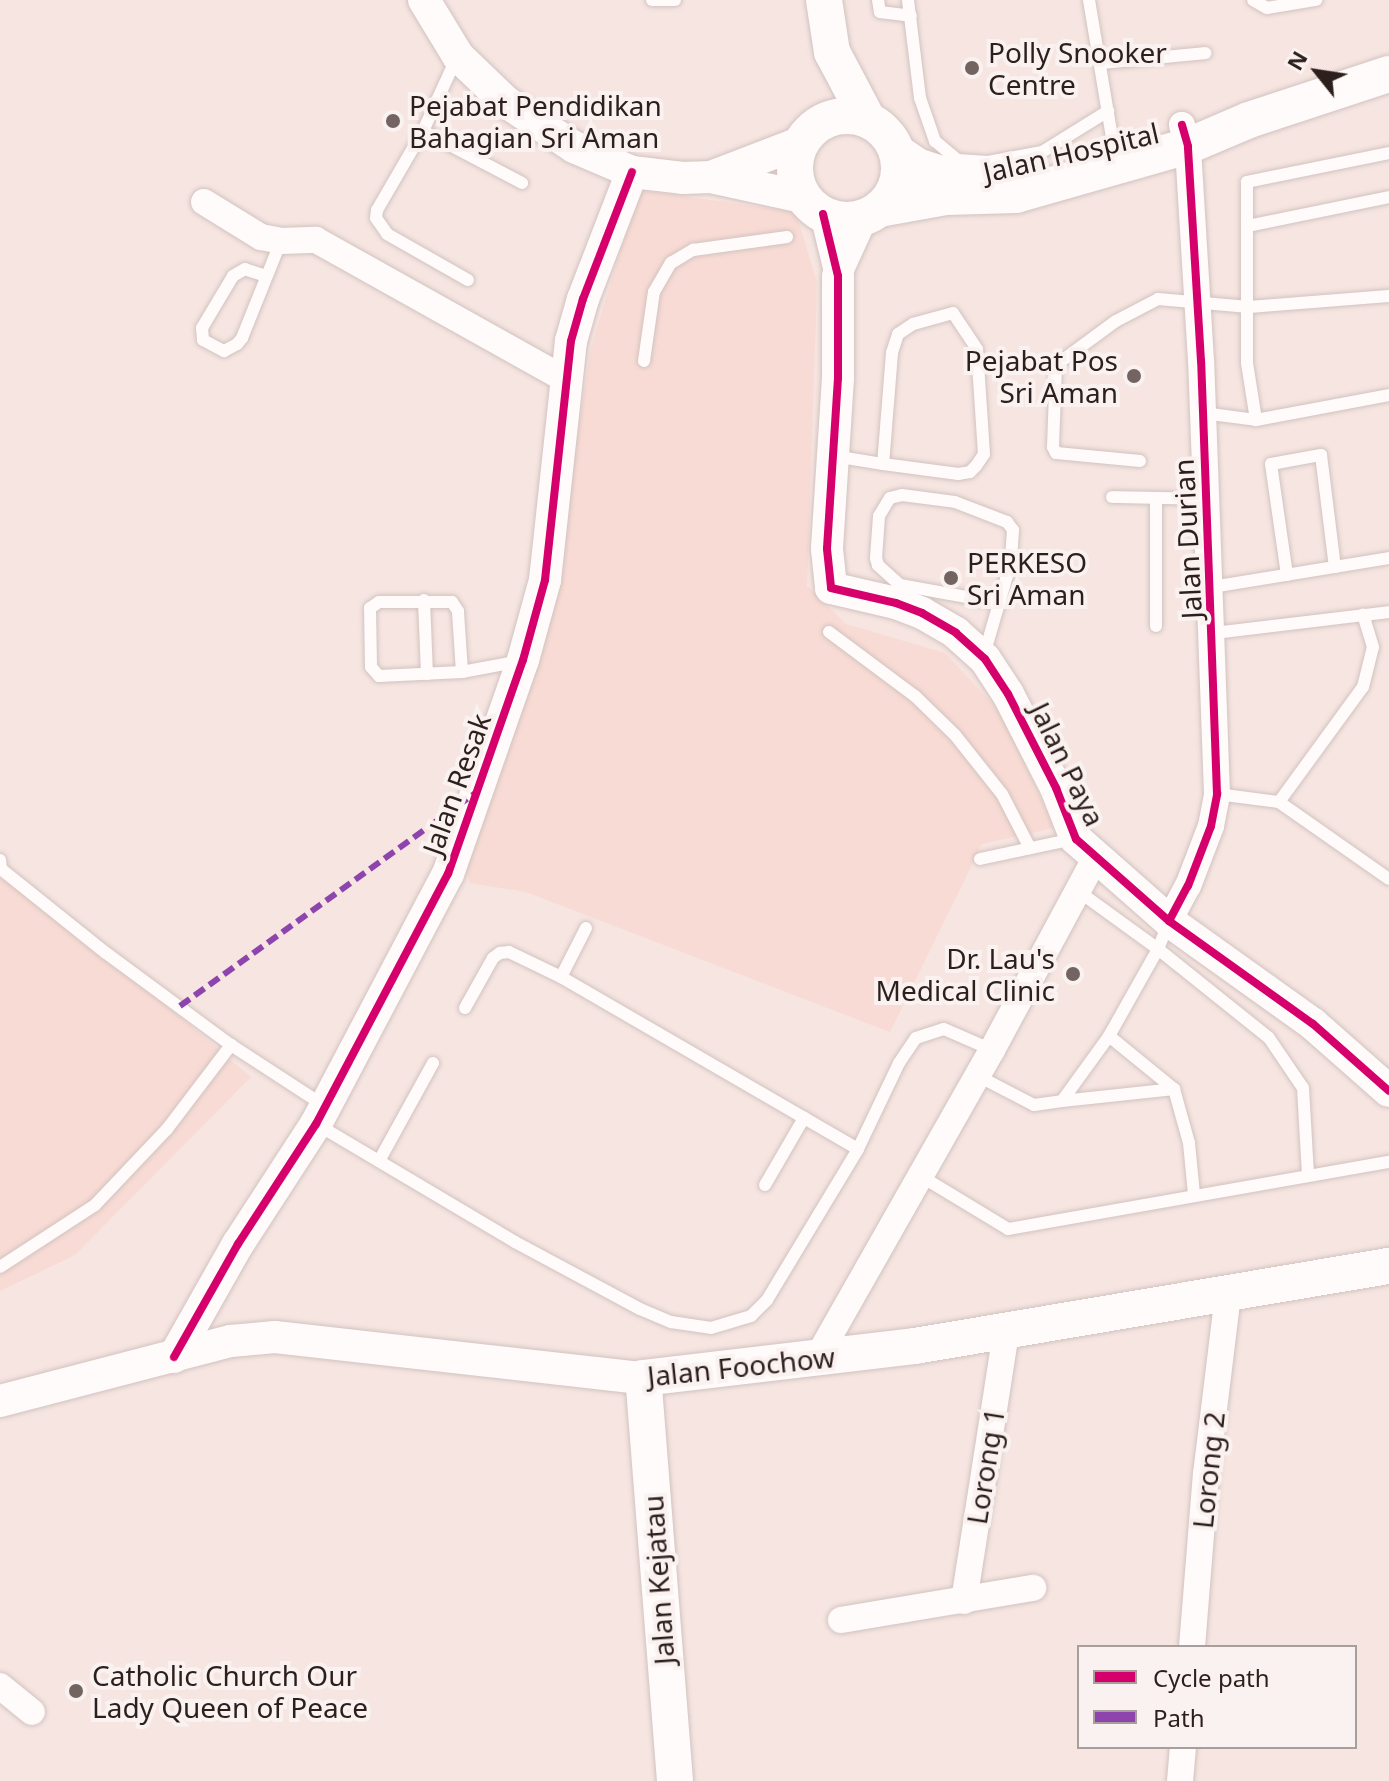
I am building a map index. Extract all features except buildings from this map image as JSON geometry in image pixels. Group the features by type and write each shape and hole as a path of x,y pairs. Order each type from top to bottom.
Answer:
{"main road":[{"path":"824,0 832,52 868,120"},
{"path":"806,136 838,116 868,120 881,128 898,153 897,184 872,213 836,220 813,206 795,170 832,52"},
{"name":"Jalan Hospital","path":"872,213 946,197 1016,195 1185,136 1249,120 1389,74"},
{"name":"Jalan Hospital","path":"898,153 917,166 942,174 984,175 1038,165 1111,128 1185,136"},
{"name":"Jalan Foochow","path":"643,1378 1006,1332 1389,1266"},
{"name":"Jalan Kejatau","path":"643,1378 675,1781"}],"street":[{"path":"424,0 458,56 506,102 574,147 632,172 683,178 711,177 813,206 838,276"},
{"path":"711,177 806,136"},
{"name":"Jalan Durian","path":"1164,935 1188,886 1211,826 1217,794 1212,587 1185,136"},
{"name":"Jalan Resak","path":"174,1357 238,1244 320,1115 448,874 523,660 545,580 571,341 583,299 632,172"},
{"path":"204,202 247,230 281,241 316,240 567,380"},
{"path":"838,276 872,213"},
{"name":"Jalan Paya","path":"838,276 827,549 831,588 898,594 956,633 983,657 1008,694 1086,848 1164,935 1313,1024 1389,1091"},
{"path":"817,1358 978,1076 1078,891 1086,848"},
{"name":"Lorong 2","path":"1192,1645 1206,1474 1228,1294"},
{"name":"Lorong 1","path":"964,1601 1006,1332"},
{"name":"Jalan Foochow","path":"0,1401 231,1341 275,1337 643,1378"},
{"path":"841,1620 1033,1588"},
{"path":"0,1686 32,1712"},
{"path":"1180,1781 1183,1749"}],"lane":[{"path":"652,0 675,0"},
{"path":"878,0 880,12 911,16"},
{"path":"908,0 920,98 935,141 958,160 988,162 1042,152 1111,128 1089,0"},
{"path":"1253,0 1267,8 1316,0"},
{"path":"1102,63 1206,53"},
{"path":"458,56 423,131 376,218 387,234 468,280"},
{"path":"423,131 522,183"},
{"path":"1256,420 1247,363 1247,182 1389,153"},
{"path":"1248,226 1389,197"},
{"path":"644,361 654,292 671,263 693,250 787,237"},
{"path":"266,276 245,269 233,276 202,328 203,340 224,351 237,344 281,241"},
{"path":"1140,461 1056,453 1056,365 1116,321 1158,299 1249,307 1389,296"},
{"path":"833,456 883,464 958,474 970,472 984,454 977,349 953,313 913,324 898,334 892,353 883,464"},
{"path":"1203,413 1256,420 1389,395"},
{"path":"1287,575 1271,464 1321,455 1335,567"},
{"path":"983,657 1000,603 1011,562 1013,530 997,516 955,502 902,495 883,504 876,558 898,594 1000,603"},
{"path":"1112,497 1207,499"},
{"path":"1156,498 1156,626"},
{"path":"1212,587 1389,558"},
{"path":"462,672 456,605 445,599 379,602 368,614 374,673 384,678 462,672 523,660"},
{"path":"424,600 427,674"},
{"path":"1214,633 1389,612"},
{"path":"1279,802 1363,687 1373,647 1363,614"},
{"path":"829,632 915,696 955,735 1002,794 1030,848"},
{"path":"1217,794 1279,802 1389,879"},
{"path":"980,859 1030,848 1086,848"},
{"path":"0,866 106,953 231,1045 379,1161 515,1242 640,1309 671,1322 711,1328 751,1316 767,1300 858,1149 899,1063 916,1038 944,1029 992,1050"},
{"path":"1078,891 1164,935 1269,1038 1303,1088 1308,1175"},
{"path":"561,977 586,928"},
{"path":"1062,1101 1109,1036 1164,935"},
{"path":"465,1008 493,958 509,952 561,977 858,1149"},
{"path":"1109,1036 1174,1089 1189,1143 1194,1194"},
{"path":"0,1267 95,1205 167,1129 231,1045"},
{"path":"379,1161 433,1063"},
{"path":"978,1076 1034,1105 1174,1089"},
{"path":"765,1185 804,1118"},
{"path":"919,1175 1008,1229 1389,1162"}],"shaded area":[{"path":"639,190 796,212 817,283 807,586 846,624 945,653 1003,715 1054,828 982,844 890,1032 526,892 470,883 463,859 548,621 591,348"},
{"path":"0,865 251,1077 75,1255 0,1291"}],"marked path":[{"path":"180,1006 475,793"}],"cycle path":[{"path":"1169,921 1188,886 1211,826 1217,794 1201,361 1188,146 1182,125"},
{"path":"174,1357 238,1244 316,1124 448,874 523,660 545,580 571,341 583,299 632,172"},
{"path":"823,214 838,276 838,378 827,549 831,588 896,603 922,613 956,633 985,659 1008,694 1056,788 1076,839 1169,921 1313,1024 1389,1091"}],"place":[{"name":"Polly Snooker Centre","path":"972,68"},
{"name":"Pejabat Pendidikan Bahagian Sri Aman","path":"393,121"},
{"name":"Pejabat Pos Sri Aman","path":"1134,376"},
{"name":"PERKESO Sri Aman","path":"951,578"},
{"name":"Dr. Lau's Medical Clinic","path":"1073,974"},
{"name":"Catholic Church Our Lady Queen of Peace","path":"76,1691"}]}
